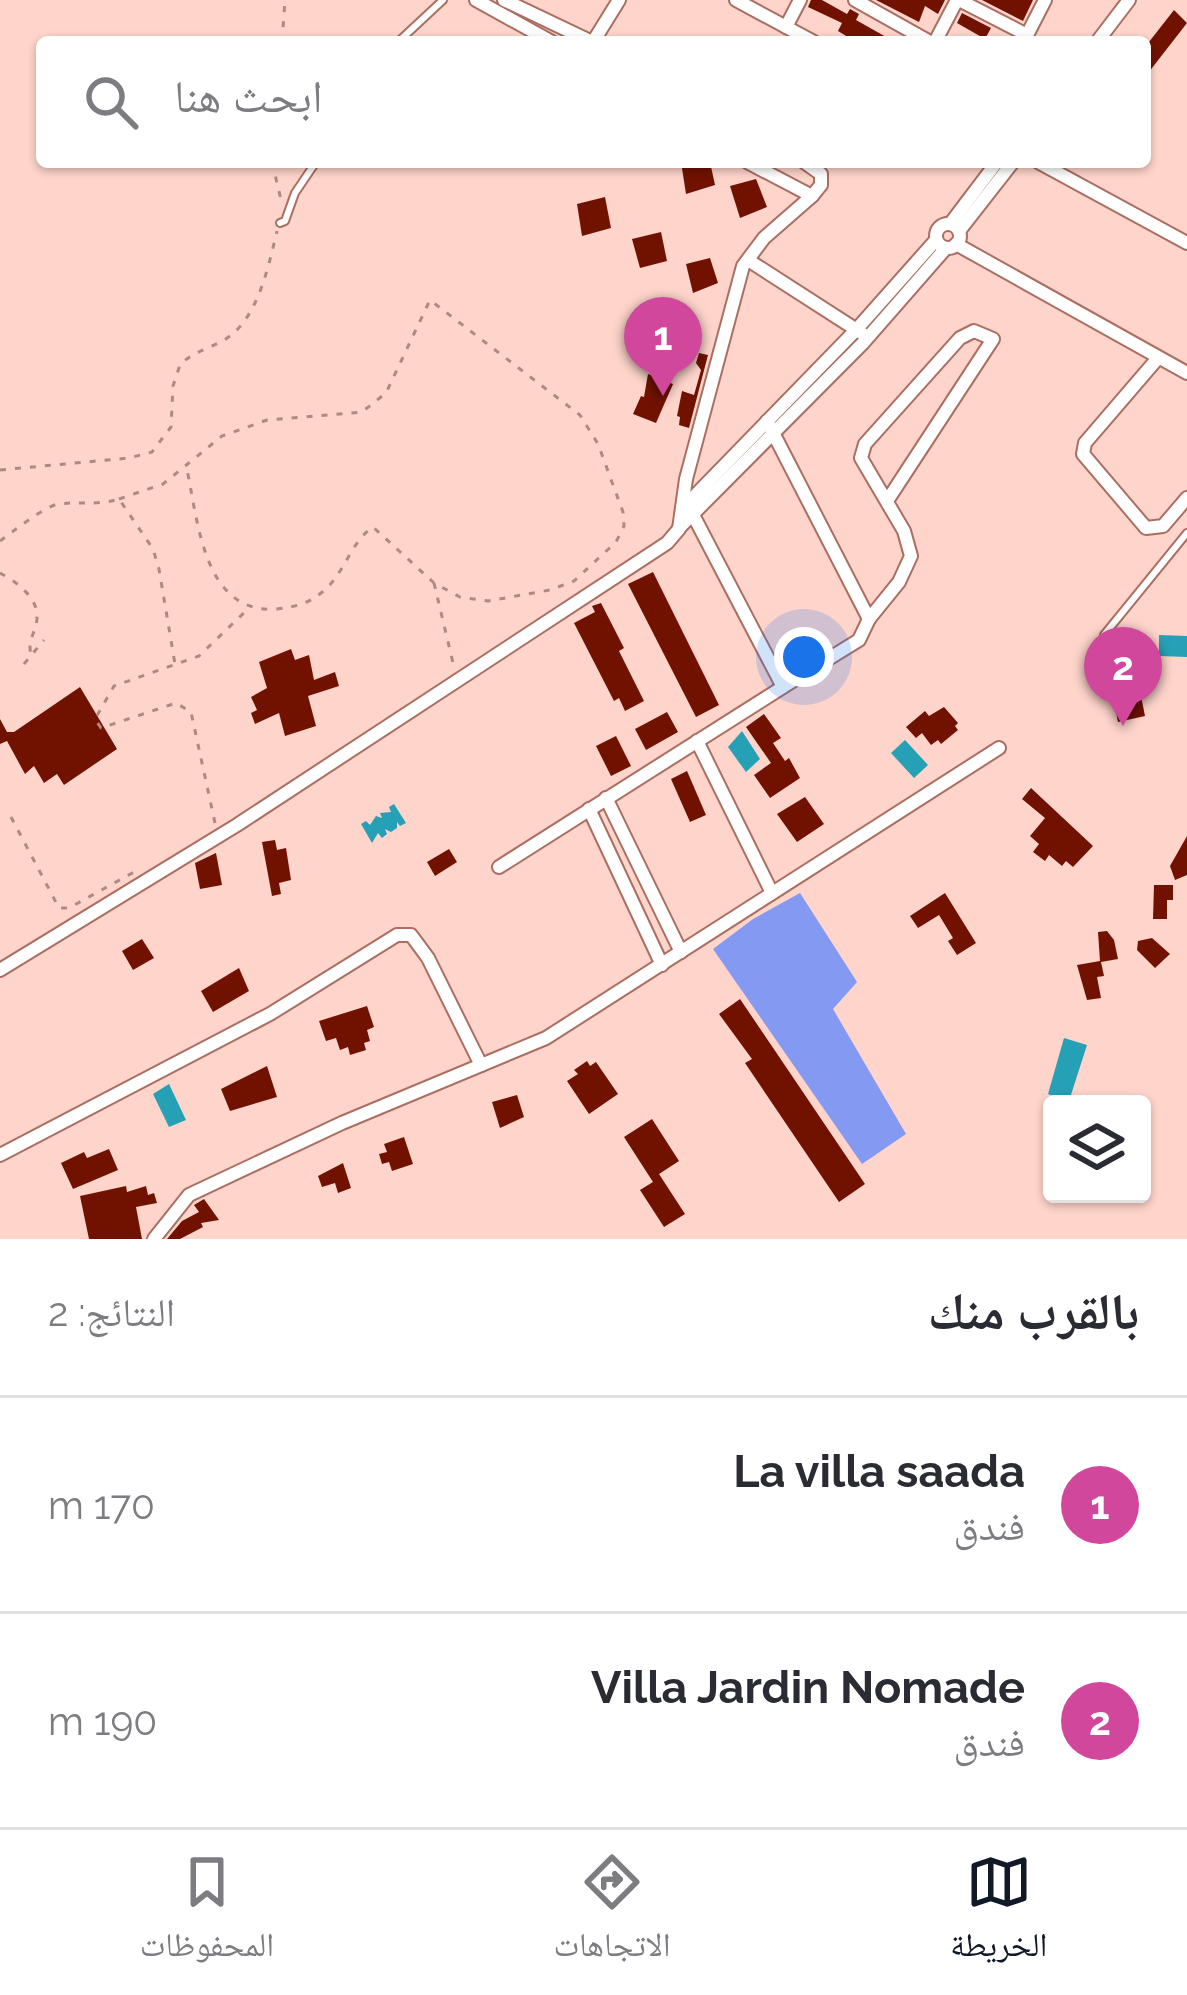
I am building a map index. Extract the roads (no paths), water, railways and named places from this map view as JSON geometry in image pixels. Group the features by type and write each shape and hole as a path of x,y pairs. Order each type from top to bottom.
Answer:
{"street":[{"path":"476,0 541,36"},
{"path":"504,0 579,36"},
{"path":"596,36 619,0"},
{"path":"736,0 803,36"},
{"path":"786,27 800,0"},
{"path":"855,0 921,36"},
{"path":"936,36 958,0 1021,36"},
{"path":"1026,36 1045,0"},
{"path":"1101,36 1129,0"},
{"path":"758,168 812,196"},
{"path":"0,970 238,825 660,550 679,529 687,509 722,344 748,260 764,238 820,185 821,174 812,168"},
{"path":"949,237 993,168"},
{"path":"687,509 774,435 1008,168"},
{"path":"1049,168 1187,243"},
{"path":"949,237 1187,373"},
{"path":"748,260 862,333"},
{"path":"500,867 859,640 869,619 899,582 910,556 904,531 861,458 865,444 960,338 974,332 993,339 887,501"},
{"path":"687,509 767,421 862,333"},
{"path":"1158,358 1085,443 1083,454 1146,529 1163,526 1187,498"},
{"path":"767,421 869,619"},
{"path":"687,509 783,687"},
{"path":"697,741 772,893"},
{"path":"154,1239 189,1195 342,1123 546,1038 998,748"},
{"path":"606,798 681,952"},
{"path":"589,809 662,964"},
{"path":"616,870 633,857"},
{"path":"0,1154 270,1013 397,935 411,935 428,958 481,1065"}],"lane":[{"path":"404,36 443,0"},
{"path":"280,223 312,168"},
{"path":"1105,635 1187,533"}],"place":[{"name":"La villa saada","path":"663,396"},
{"name":"Villa Jardin Nomade","path":"1123,726"}]}
